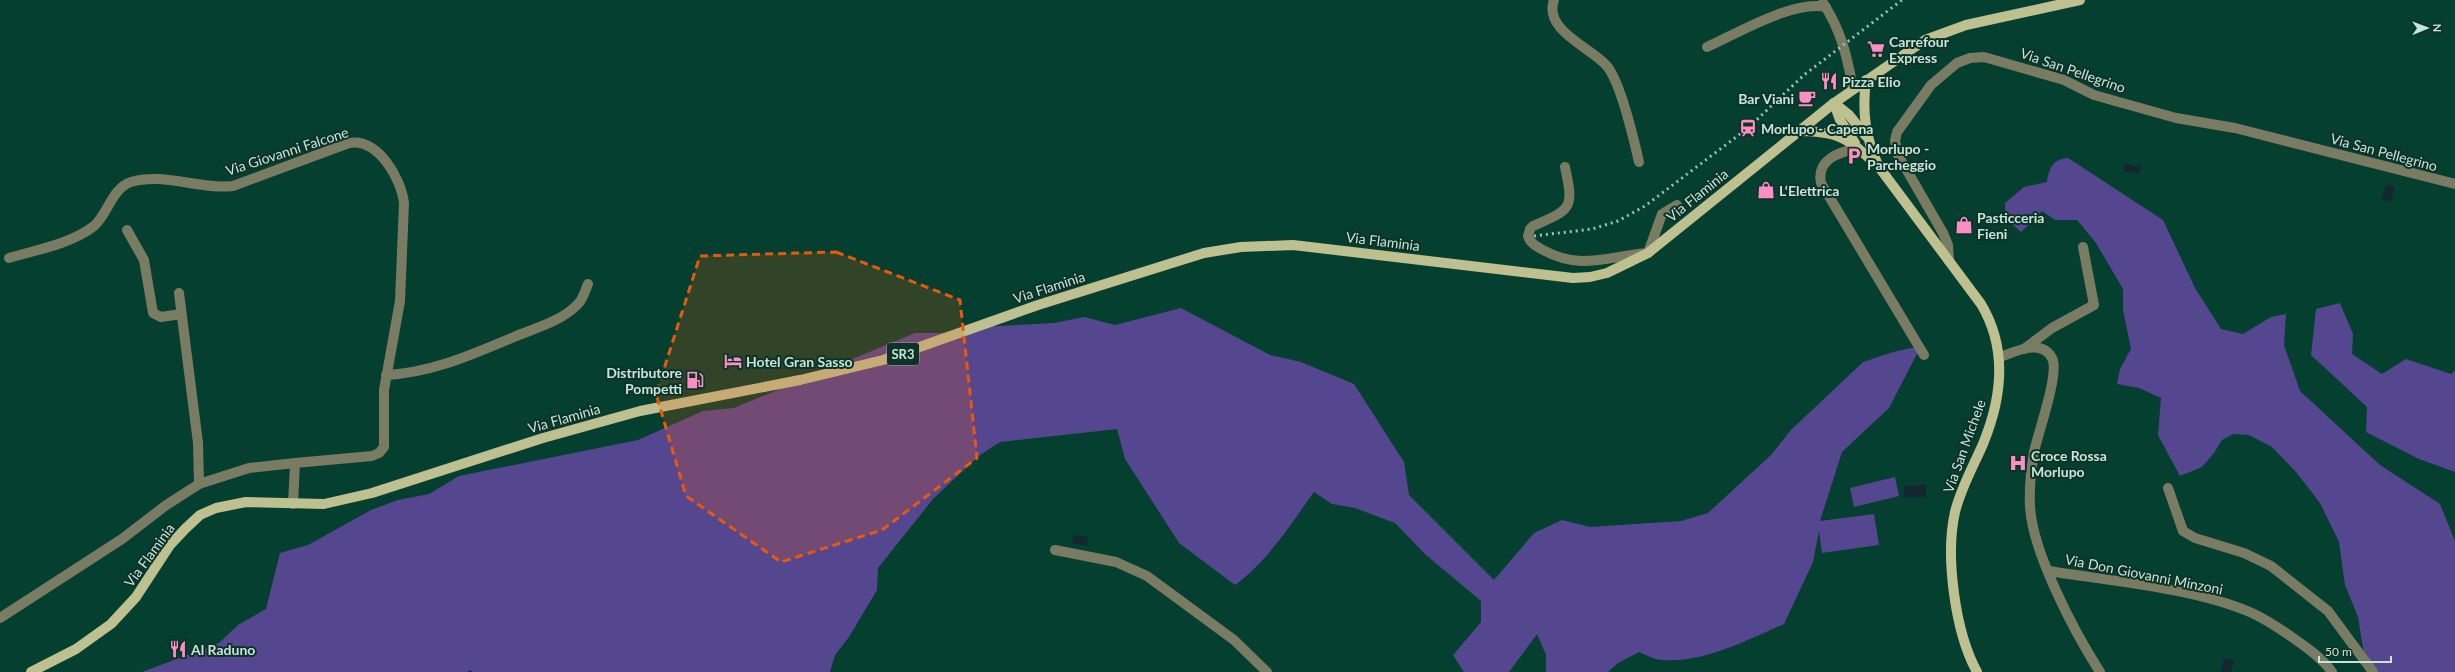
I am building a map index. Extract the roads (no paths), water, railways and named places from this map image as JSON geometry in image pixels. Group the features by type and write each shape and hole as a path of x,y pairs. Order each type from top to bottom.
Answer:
{"main road":[{"name":"Via Flaminia","path":"31,672 76,649 115,620 136,597 170,545 200,516 216,508 234,502 324,504 372,493 543,438 640,411 800,380 873,363 912,351 1038,305 1180,260 1216,251 1253,246 1318,246 1578,278 1607,273 1648,253 1834,102 1916,45 1942,32 1990,19 2080,0"},
{"path":"1866,80 1863,108 1867,138"},
{"path":"1834,102 1849,115 1867,138 1879,166"},
{"path":"1834,102 1840,120 1858,148"},
{"path":"1796,132 1823,132 1836,134 1858,148 1879,166"},
{"name":"Via San Michele","path":"1879,166 1988,317 1997,340 2000,357 2000,381 1993,415 1961,492 1953,532 1952,562 1957,612 1964,643 1977,672"}],"street":[{"path":"1554,0 1553,12 1559,26 1602,61 1611,72 1639,162"},
{"path":"1708,47 1795,8 1823,4 1844,42 1853,88"},
{"name":"Via San Pellegrino","path":"1949,261 1945,237 1898,155 1895,141 1900,125 1935,81 1957,64 1974,57 1994,59 2064,80 2094,95 2176,118 2235,128 2455,184"},
{"name":"Via Giovanni Falcone","path":"9,258 54,244 89,229 104,215 119,190 129,183 160,179 219,186 234,186 346,144 361,143 375,150 388,165 400,186 403,198 400,294 386,375 384,396 384,442 379,454 350,460 294,463"},
{"path":"1858,148 1840,152 1828,160 1820,173 1822,186 1924,355"},
{"path":"1565,167 1570,194 1568,207 1557,216 1530,229 1528,236 1530,242 1562,259 1580,262 1648,253 1662,214 1677,205"},
{"path":"127,230 144,260 153,313 161,317 181,314"},
{"path":"2023,350 2045,332 2094,305 2083,247"},
{"path":"386,375 427,369 486,350 543,326 575,307 582,299 588,284"},
{"path":"179,293 197,434 199,484"},
{"path":"2000,357 2032,347 2042,348 2048,352 2054,362 2052,381 2034,450 2029,492 2033,528 2049,571 2079,640 2100,672"},
{"path":"0,618 122,539 165,506 199,484 252,468 294,463 293,504"},
{"path":"2168,488 2178,522 2185,533 2252,556 2282,574 2328,611 2372,672"},
{"path":"1055,550 1116,562 1147,576 1234,640 1267,672"},
{"name":"Via Don Giovanni Minzoni","path":"2049,571 2171,591 2237,607 2259,616 2285,632 2313,652 2332,672"}],"water":[{"path":"2124,163 2137,167 2138,164 2141,165 2140,174 2123,171"},
{"path":"2386,185 2395,187 2391,202 2382,199"},
{"path":"1926,485 1926,497 1904,497 1904,486"},
{"path":"1074,535 1088,537 1087,546 1072,543"},
{"path":"2224,658 2234,660 2231,672 2221,672"}],"railway":[{"path":"1534,236 1592,229 1618,221 1645,206 1748,128 1804,75 1902,0"}],"place":[{"name":"Carrefour Express","path":"1876,49"},
{"name":"Pizza Elio","path":"1829,81"},
{"name":"Bar Viani","path":"1807,98"},
{"name":"Morlupo - Capena","path":"1748,128"},
{"name":"Morlupo - Parcheggio","path":"1854,156"},
{"name":"L‘Elettrica","path":"1766,190"},
{"name":"Pasticceria Fieni","path":"1964,225"},
{"name":"Hotel Gran Sasso","path":"733,361"},
{"name":"Distributore Pompetti","path":"695,380"},
{"name":"Croce Rossa Morlupo","path":"2018,463"},
{"name":"Al Raduno","path":"178,649"}]}
